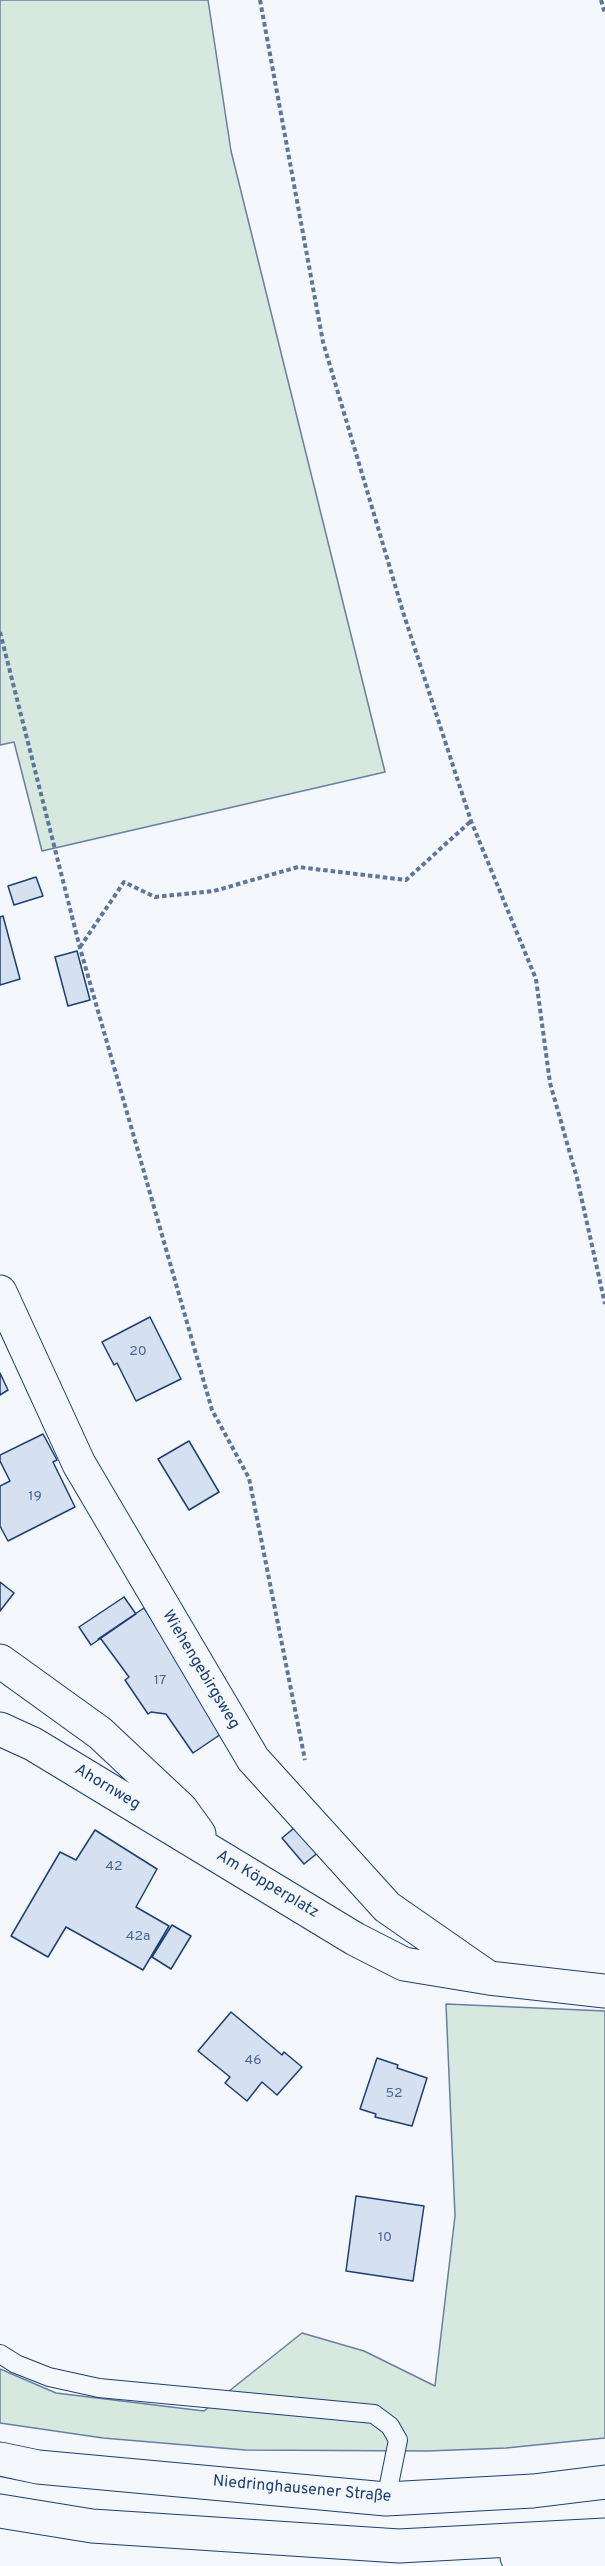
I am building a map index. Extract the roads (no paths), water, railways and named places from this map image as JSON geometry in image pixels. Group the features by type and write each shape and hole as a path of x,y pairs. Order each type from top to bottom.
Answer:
{"street":[{"name":"Wiehengebirgsweg","path":"0,1292 79,1464 253,1759 387,1907 489,1978"},
{"name":"Am Köpperplatz","path":"0,1661 100,1733 181,1809 212,1851 355,1939 404,1964 489,1978 605,1991"},
{"name":"Ahornweg","path":"0,1729 33,1744 212,1851"},
{"name":"Niedringhausener Straße","path":"0,2459 38,2467 386,2499 533,2491 605,2482"},
{"path":"0,2511 92,2526 399,2546 605,2563"},
{"path":"399,2546 605,2535"}],"lane":[{"path":"0,2354 16,2364 49,2377 99,2388 374,2414 390,2426 398,2440 386,2499"}]}
